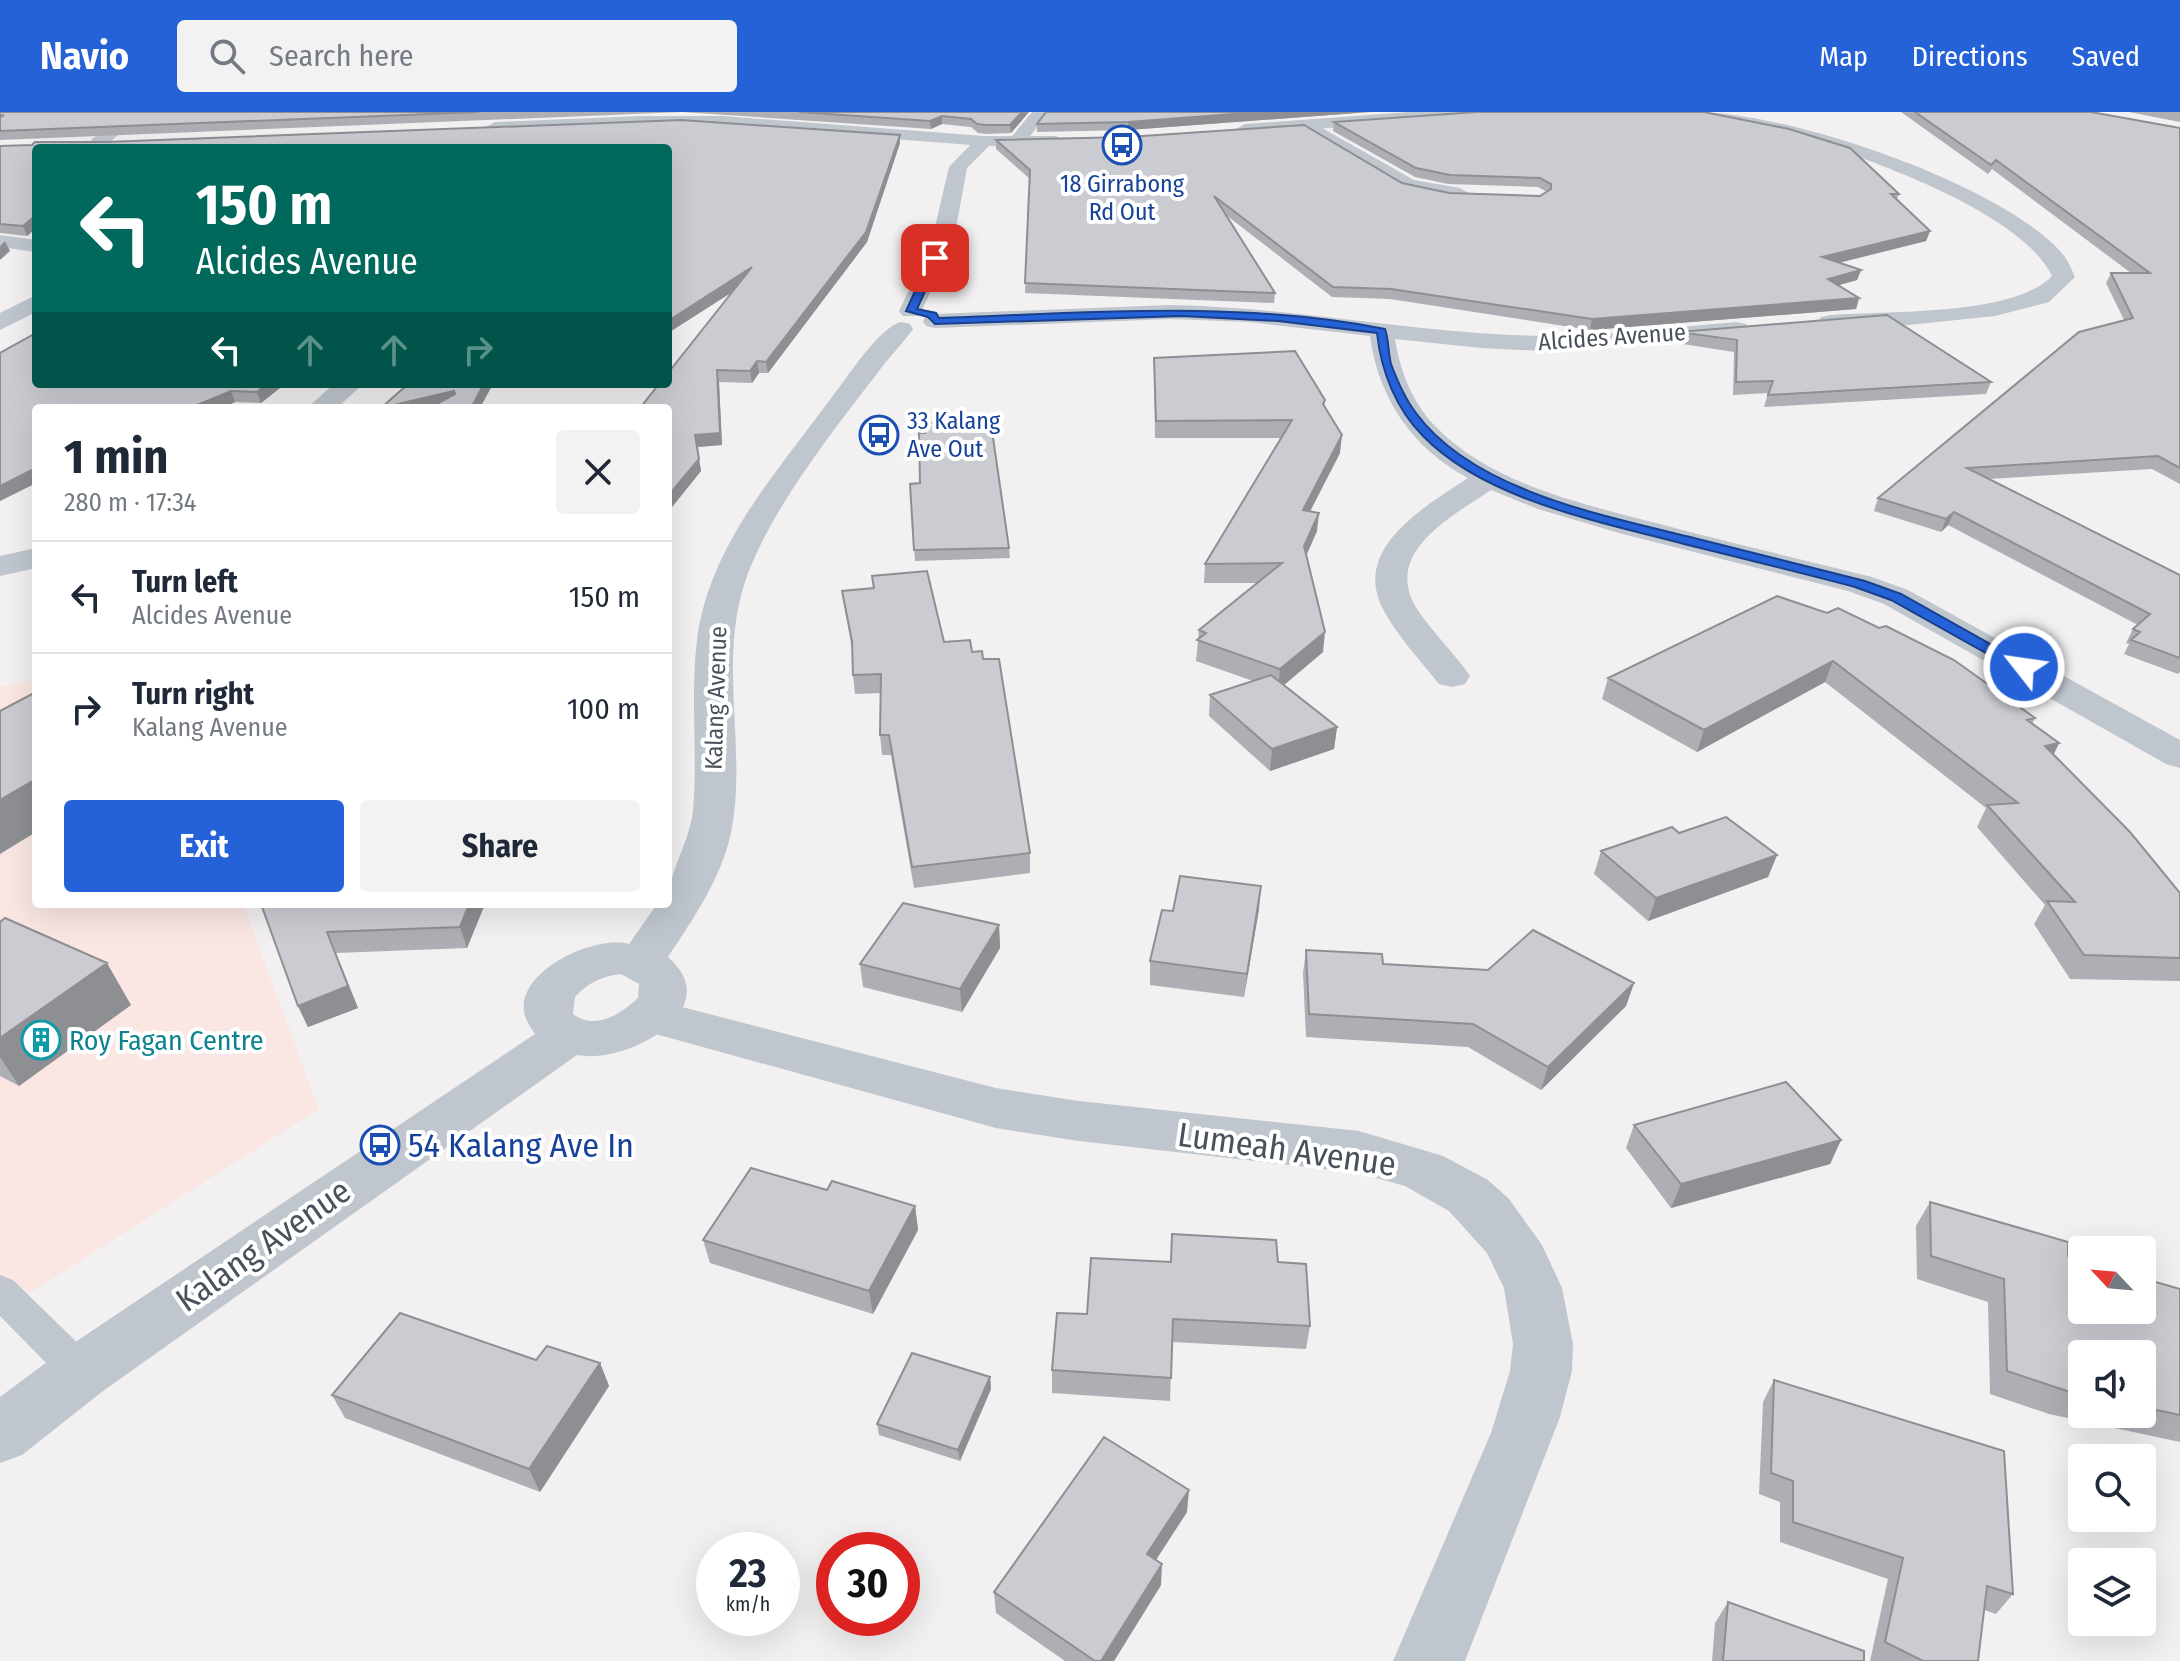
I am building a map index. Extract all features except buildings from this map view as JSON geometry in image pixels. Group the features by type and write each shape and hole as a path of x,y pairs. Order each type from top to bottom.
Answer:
{"street":[{"path":"130,142 90,143 137,112"},
{"path":"1017,141 1041,112"},
{"path":"1233,130 1478,112"},
{"path":"1703,112 1817,138 1885,161 2019,227 2054,253 2063,265 2064,277 2050,292 2025,302 1970,310 1815,323"},
{"path":"472,129 730,117 984,141 1069,141"},
{"path":"534,144 537,125"},
{"path":"1308,125 1408,185 1477,195"},
{"name":"Kalang Avenue","path":"642,961 687,890 703,854 713,816 714,672 719,616 734,565 782,486 872,360 906,320 942,244 958,167 984,141"},
{"path":"0,241 32,245"},
{"path":"0,323 32,304"},
{"name":"Alcides Avenue","path":"906,320 933,315 935,321 1182,313 1278,318 1450,339 1550,343 1753,328"},
{"path":"1382,331 1385,363 1409,412 1428,435 1446,450 1489,478 1606,519 1860,584 1896,597 2180,756"},
{"path":"326,404 345,388"},
{"path":"1452,676 1398,606 1391,585 1390,565 1400,547 1418,528 1489,478"},
{"path":"0,566 32,559"},
{"path":"622,958 642,961 661,974 665,984 665,996 651,1016 635,1028 618,1035 584,1039 554,1027 547,1015 548,1002 560,982 583,966 603,960 622,958"},
{"name":"Lumeah Avenue","path":"651,1016 996,1108 1079,1121 1359,1152 1389,1159 1448,1182 1484,1211 1514,1244 1533,1286 1542,1323 1541,1370 1525,1428 1429,1661"},
{"name":"Kalang Avenue","path":"0,1434 81,1372 569,1035"}],"lane":[{"path":"0,1291 81,1372"}],"shaded area":[{"path":"32,680 32,908 244,908 319,1109 0,1312 0,687"}],"place":[{"name":"18 Girrabong Rd Out","path":"1122,145"},
{"name":"33 Kalang Ave Out","path":"879,435"},
{"name":"Roy Fagan Centre","path":"41,1040"},
{"name":"54 Kalang Ave In","path":"380,1145"}],"route":[{"path":"935,258 911,311 933,315 935,321 1182,313 1249,315 1382,331 1385,363 1409,412 1428,435 1489,478 1548,501 1628,525 1860,584 1896,597 2024,667"}]}
